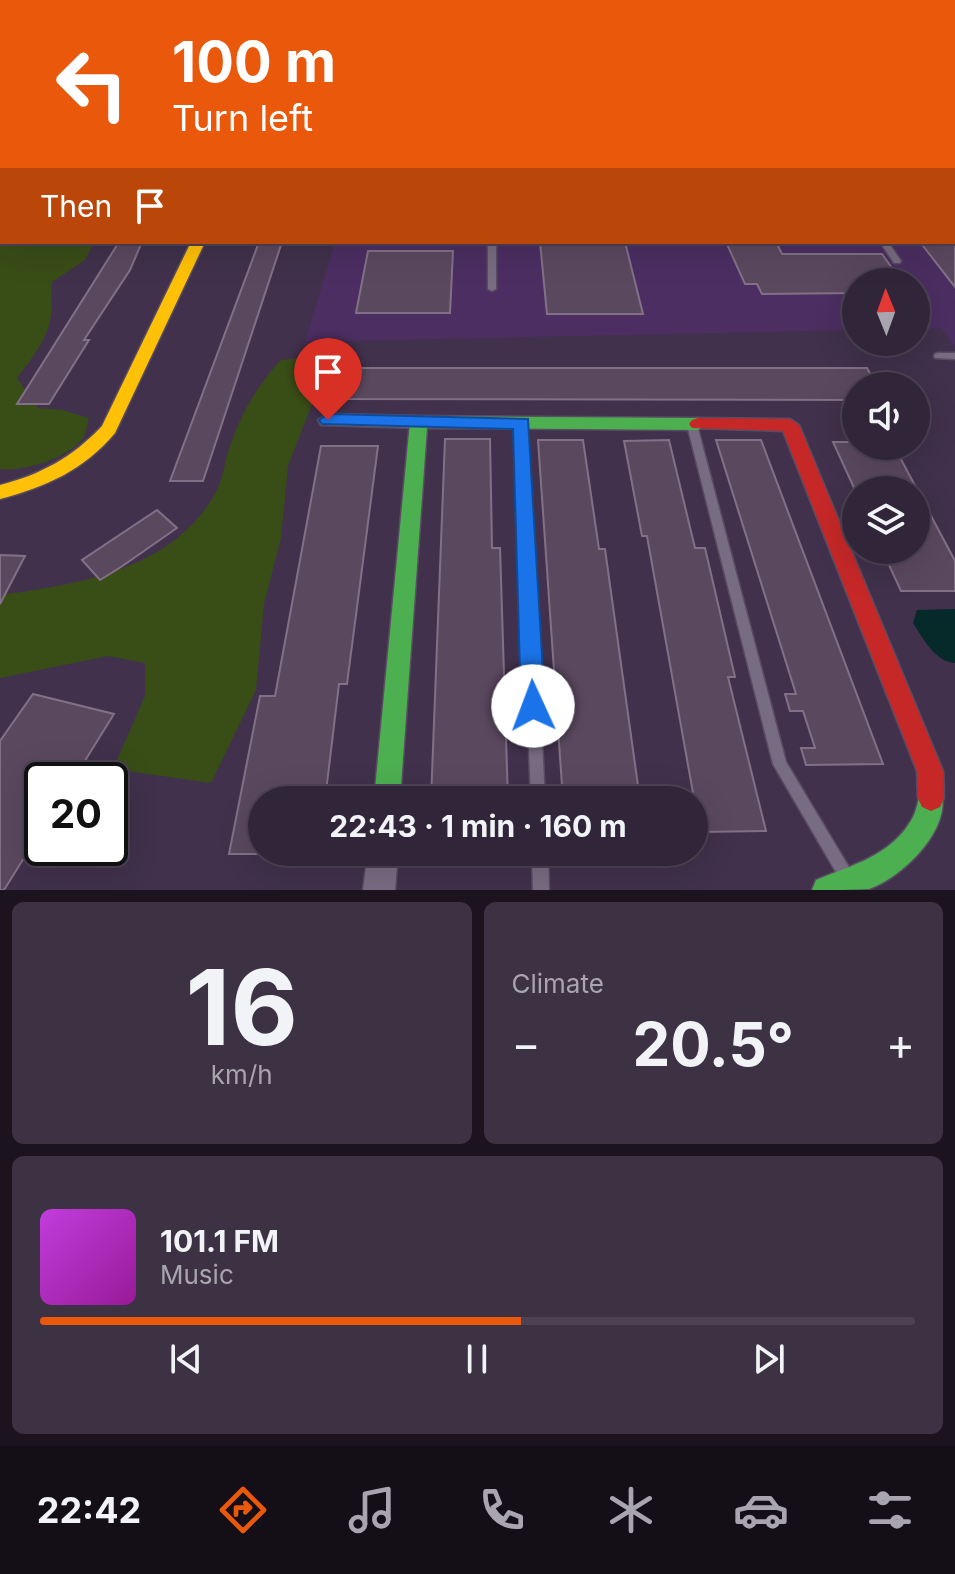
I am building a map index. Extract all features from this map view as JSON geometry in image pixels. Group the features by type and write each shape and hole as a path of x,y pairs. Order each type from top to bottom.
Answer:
{"street":[{"path":"0,492 55,474 83,458 99,443 109,429 197,244"},
{"path":"328,420 790,425 930,771 931,807 915,839 856,884 826,890"},
{"path":"388,786 419,422"},
{"path":"379,890 382,866"}],"lane":[{"path":"492,244 492,289"},
{"path":"885,244 897,261"},
{"path":"938,356 955,356"},
{"path":"521,423 537,786"},
{"path":"692,425 780,764 856,884"},
{"path":"540,866 541,890"}],"shaded area":[{"path":"334,244 955,244 955,347 941,328 930,328 930,268 842,268 842,330 305,342"},
{"path":"955,609 955,663 936,654 913,623 917,610"}],"green space":[{"path":"0,244 93,244 85,260 52,282 49,324 38,349 17,378 38,408 62,410 89,418 85,434 68,452 57,457 33,466 0,469"},
{"path":"309,357 326,368 288,466 281,538 264,604 256,690 211,783 128,771 128,762 116,762 145,696 145,663 108,656 0,678 0,595 93,578 151,555 177,538 199,517 217,490 229,449 250,401 281,360"}],"building":[{"path":"118,244 141,244 130,270 84,340 89,340 49,404 17,404"},
{"path":"258,244 281,244 203,481 170,481"},
{"path":"540,244 626,244 643,314 547,314"},
{"path":"727,244 777,244 782,254 882,254 892,268 842,268 842,293 762,294 757,284 745,284"},
{"path":"922,244 955,244 955,287"},
{"path":"368,251 453,251 450,313 356,313"},
{"path":"333,368 867,368 869,372 842,372 842,400 327,399"},
{"path":"445,439 490,439 492,548 500,548 508,786 432,786"},
{"path":"538,440 583,440 599,549 605,549 638,786 562,786"},
{"path":"669,440 695,548 705,548 735,677 728,677 766,831 708,832 708,786 692,786 647,536 642,536 624,441"},
{"path":"716,440 761,440 883,764 806,765 801,748 815,748 803,711 790,711 785,694 796,694"},
{"path":"833,442 842,442 842,460 901,460 910,476 849,476"},
{"path":"321,446 378,446 347,684 339,684 327,786 248,786 248,854 229,854 260,696 275,696"},
{"path":"157,510 177,528 100,580 82,560"},
{"path":"930,514 955,561 955,591 901,591 888,564 930,564"},
{"path":"0,555 25,556 0,604"},
{"path":"33,694 114,714 84,762 24,762 24,858 4,890 0,890 0,741"}],"traffic: fast":[{"path":"388,786 419,422 698,424"},
{"path":"826,890 861,879 908,847 920,832 931,798"}],"traffic: slow":[{"path":"0,492 32,483 60,470 86,453 109,429 197,244"}],"traffic: jam":[{"path":"698,424 790,425 930,771 931,798"}],"route":[{"path":"328,420 521,423 533,706"}]}
